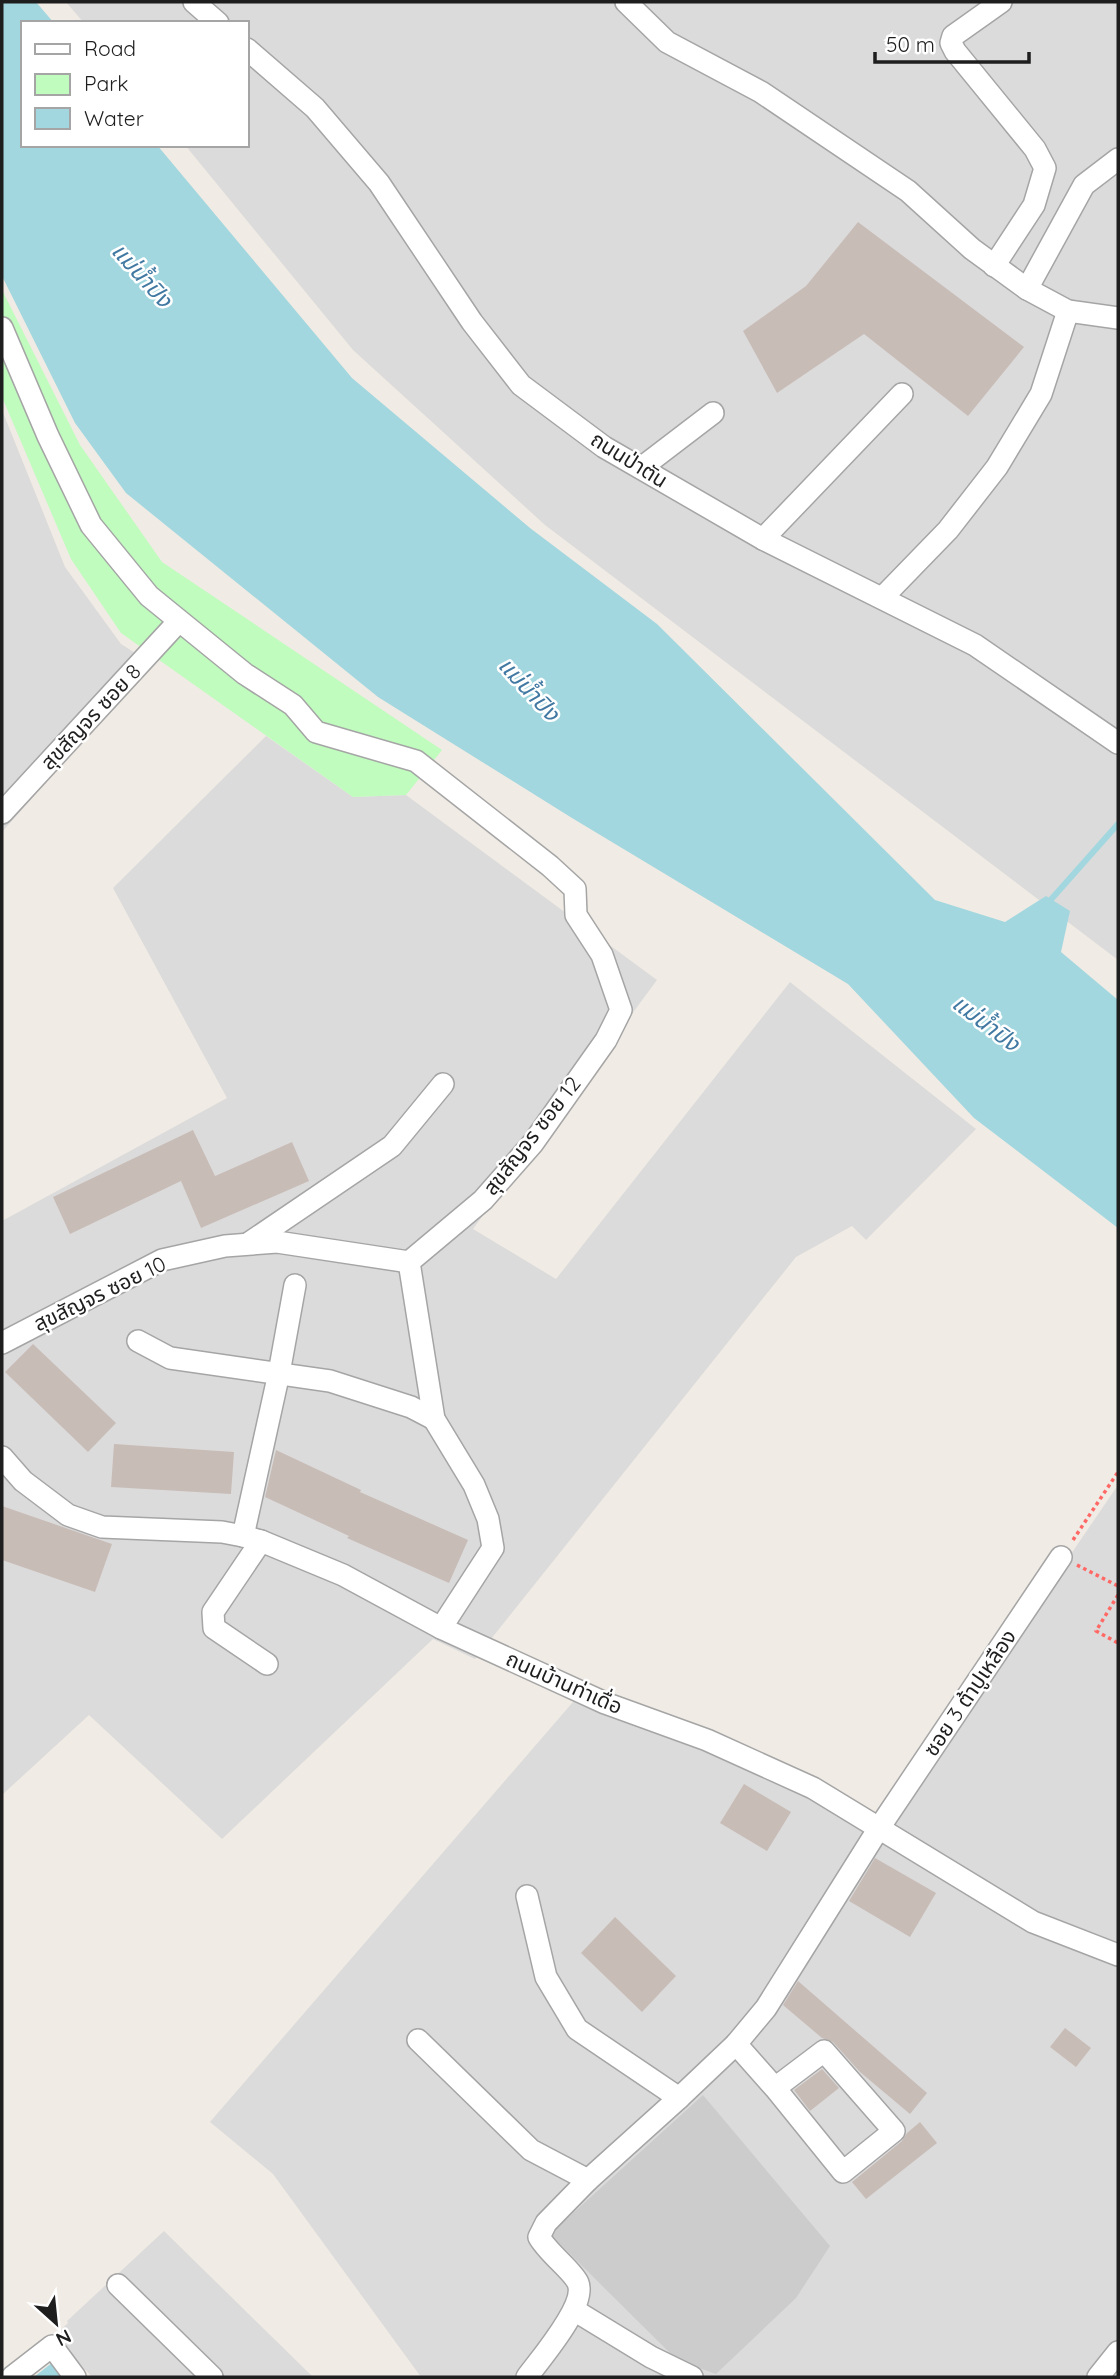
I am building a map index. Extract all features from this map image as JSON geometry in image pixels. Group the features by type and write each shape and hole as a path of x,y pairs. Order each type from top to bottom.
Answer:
{"street":[{"path":"194,2 216,21"},
{"path":"626,2 667,42 761,92 908,191 972,249 1027,289 1068,311 1118,318"},
{"path":"994,266 1034,205 1045,168 1035,149 951,43 953,36 1001,2"},
{"name":"ถนนป่าตัน","path":"248,50 315,108 379,183 472,322 521,385 604,447 763,539 975,645 1118,743"},
{"path":"1027,289 1084,185 1118,159"},
{"path":"883,597 948,530 998,467 1041,394 1068,311"},
{"path":"2,328 48,436 91,525 149,596 179,621"},
{"path":"763,539 901,394"},
{"path":"641,468 713,413"},
{"name":"สุขสัญจร ซอย 8","path":"2,813 179,621"},
{"name":"สุขสัญจร ซอย 12","path":"179,621 246,674 293,705 316,732 416,761 550,866 575,889 576,915 602,955 621,1010 606,1040 533,1143 483,1200 409,1262"},
{"path":"247,1244 392,1146 443,1084"},
{"name":"สุขสัญจร ซอย 10","path":"2,1343 162,1260 225,1246 277,1242 409,1262"},
{"path":"409,1262 434,1419 474,1485 488,1519 493,1548 441,1628"},
{"path":"267,1664 214,1628 213,1612 252,1538 295,1285"},
{"path":"138,1341 170,1358 330,1381 411,1407 434,1419"},
{"name":"ถนนบ้านท่าเดื่อ","path":"2,1457 23,1480 68,1515 102,1527 222,1532 252,1538 343,1575 441,1628 605,1703 707,1740 801,1783 1033,1922 1118,1955"},
{"name":"ซอย 3 ต้าปูเหลือง","path":"574,2310 580,2296 578,2281 546,2249 539,2237 547,2223 588,2180 736,2044 766,2008 879,1828 1061,1557"},
{"path":"527,1896 547,1977 577,2029 679,2098"},
{"path":"418,2040 531,2150 588,2180"},
{"path":"736,2044 843,2172 894,2131 824,2051 775,2088"},
{"path":"118,2285 212,2377"},
{"path":"527,2377 574,2310 651,2357 692,2377"},
{"path":"12,2377 52,2346 75,2377"},
{"path":"1098,2377 1118,2353"}],"path":[{"path":"1118,1472 1061,1557 1118,1586"},
{"path":"1118,1595 1096,1631 1118,1643"}],"shaded area":[{"path":"66,2 1118,2 1118,960 545,525 353,350 187,147 248,147 248,21 82,21"},
{"path":"2,410 65,567 121,644 151,663 2,832"},
{"path":"266,736 353,797 406,795 657,980 473,1229 556,1279 790,982 976,1129 866,1240 852,1226 796,1257 475,1659 433,1639 222,1839 89,1715 2,1795 2,1221 227,1098 113,888"},
{"path":"1118,1485 1118,2377 421,2377 273,2174 210,2122 579,1695 801,1788 878,1837"},
{"path":"703,2095 830,2246 796,2298 716,2374 677,2360 550,2234"},
{"path":"164,2231 313,2377 92,2377 54,2336"}],"green space":[{"path":"2,290 80,445 162,562 442,750 406,795 353,797 121,633 71,559 2,397"}],"water":[{"name":"แม่น้ำปิง","path":"2,2 36,2 52,21 21,21 21,147 159,147 352,378 530,528 657,624 935,900 1005,922 1046,896 1070,911 1061,952 1118,1000 1118,1228 974,1118 848,984 572,818 378,697 126,493 75,423 2,276"},
{"path":"53,2362 65,2377 34,2377"}],"building":[{"path":"858,222 1024,347 968,416 864,334 777,393 743,331 806,286"},
{"path":"193,1130 215,1176 292,1142 309,1181 201,1228 181,1181 70,1234 53,1197"},
{"path":"33,1344 116,1423 88,1452 5,1372"},
{"path":"114,1444 234,1452 231,1494 111,1487"},
{"path":"276,1450 361,1490 360,1492 468,1540 449,1583 347,1538 349,1536 265,1497"},
{"path":"2,1506 112,1544 95,1592 2,1560"},
{"path":"744,1784 791,1812 767,1851 720,1823"},
{"path":"875,1858 936,1893 910,1937 849,1901"},
{"path":"615,1917 676,1976 642,2012 581,1953"},
{"path":"798,1981 927,2093 910,2114 860,2072 833,2042 822,2038 783,2005"},
{"path":"1065,2028 1091,2048 1076,2067 1050,2047"},
{"path":"822,2069 839,2088 810,2111 794,2090"},
{"path":"920,2122 937,2143 866,2199 852,2182 902,2141"}],"waterway":[{"path":"1047,904 1118,824"}]}
